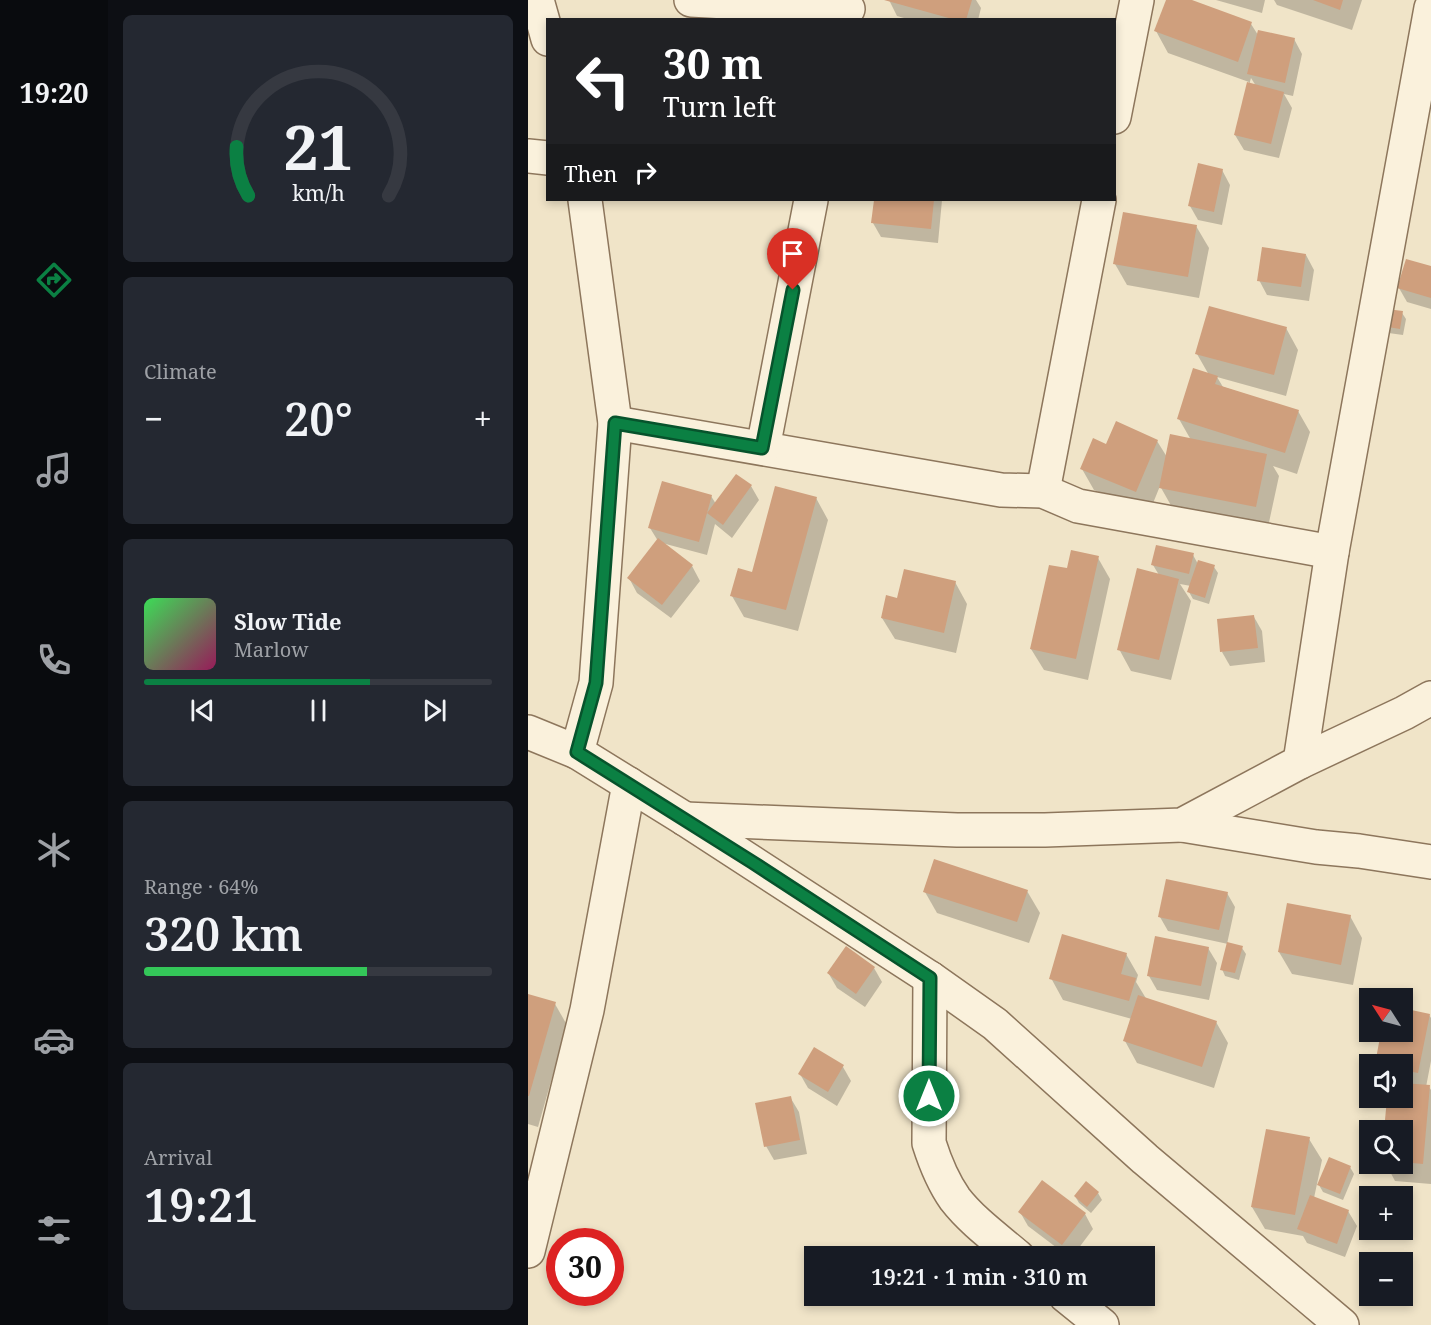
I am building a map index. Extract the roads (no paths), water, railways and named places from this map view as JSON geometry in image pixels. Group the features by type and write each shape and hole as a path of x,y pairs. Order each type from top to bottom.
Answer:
{"street":[{"path":"537,0 546,32"},
{"path":"691,0 848,10"},
{"path":"1116,107 1137,0"},
{"path":"1300,762 1332,552 1431,8"},
{"path":"528,156 546,158"},
{"path":"577,752 596,683 615,423 585,201"},
{"path":"762,448 811,201"},
{"path":"1043,491 1099,201"},
{"path":"615,423 1001,490 1043,491 1078,507 1332,552"},
{"path":"1182,825 1300,762 1431,698"},
{"path":"528,732 577,752 685,819 930,978 995,1024 1145,1159 1342,1325"},
{"path":"528,1251 586,1010 629,784"},
{"path":"685,819 957,830 1045,831 1182,825 1316,848 1359,851 1431,862"},
{"path":"930,978 929,1143 938,1169 955,1199 981,1226 1005,1246"},
{"path":"1078,1306 1102,1325"}]}
